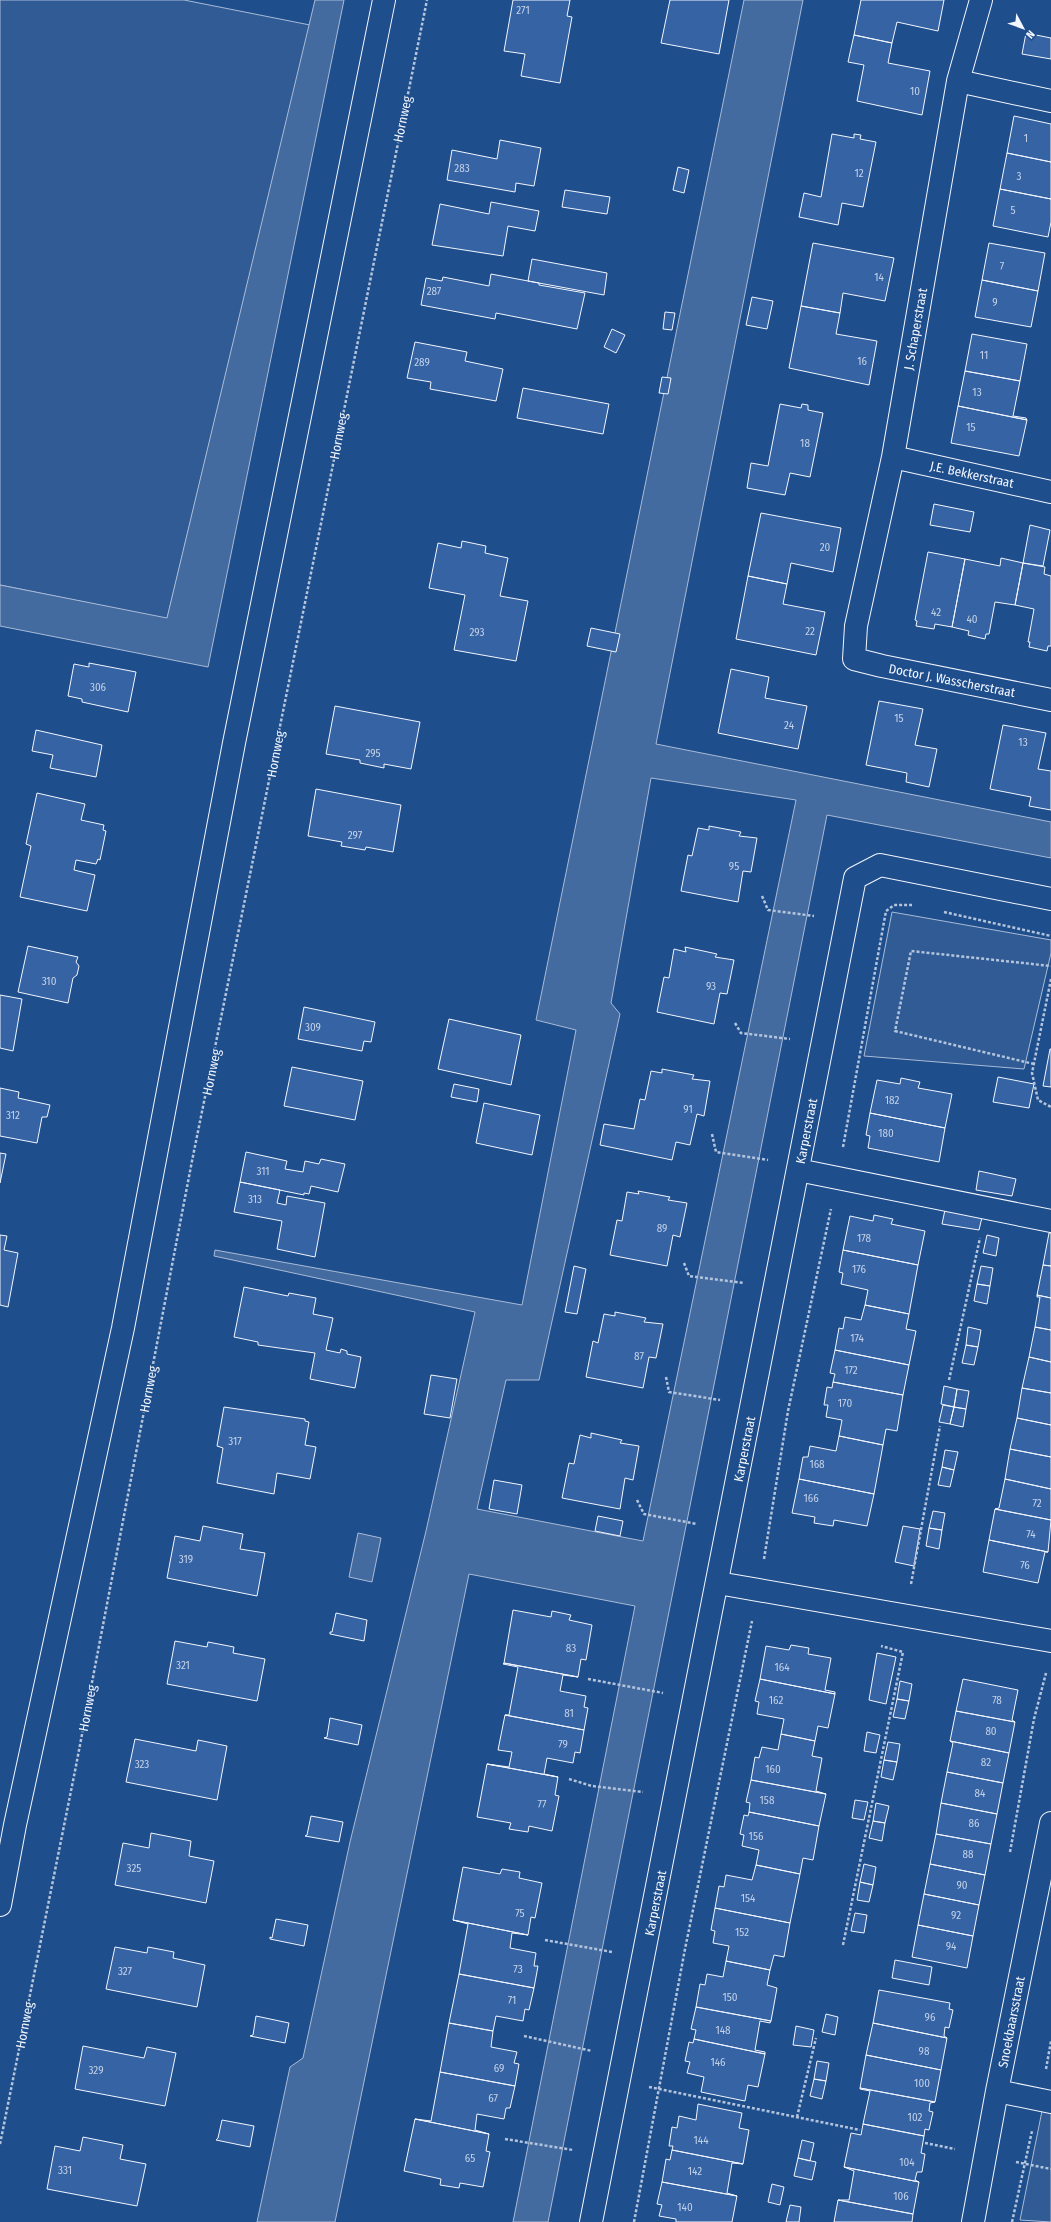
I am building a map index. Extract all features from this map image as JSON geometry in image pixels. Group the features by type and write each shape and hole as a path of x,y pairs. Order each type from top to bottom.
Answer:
{"street":[{"path":"0,1905 15,1825 123,1328 235,735 384,0"},
{"name":"J. Schaperstraat","path":"854,658 856,626 893,457 958,81 981,0"},
{"path":"958,81 1051,101"},
{"name":"J.E. Bekkerstraat","path":"893,457 1051,492"},
{"name":"Doctor J. Wasscherstraat","path":"854,658 882,666 1051,700"},
{"name":"Karperstraat","path":"591,2222 718,1583 855,878 880,865 1051,899"},
{"path":"798,1170 1051,1221"},
{"path":"718,1583 1051,1641"},
{"name":"Snoekbaarsstraat","path":"975,2222 997,2091 1051,1823"},
{"path":"997,2091 1045,2101"}],"path":[{"name":"Hornweg","path":"0,2144 75,1771 192,1161 427,0"},
{"path":"762,896 768,910 818,917"},
{"path":"634,2222 685,1949 759,1591 788,1411 838,1178 886,911 894,905 913,906"},
{"path":"936,911 1051,936"},
{"path":"1034,1064 895,1031 911,951 1051,966"},
{"path":"1051,979 1032,1073 1038,1100 1051,1107"},
{"path":"735,1023 741,1033 792,1039"},
{"path":"712,1134 716,1152 769,1160"},
{"path":"949,1380 987,1207"},
{"path":"684,1263 689,1276 752,1284"},
{"path":"666,1377 669,1392 721,1400"},
{"path":"842,1945 903,1652 881,1646 897,1615 940,1426"},
{"path":"637,1500 644,1514 701,1525"},
{"path":"588,1679 671,1695"},
{"path":"569,1780 592,1786 651,1793"},
{"path":"545,1940 620,1954"},
{"path":"524,2036 597,2052"},
{"path":"797,2117 816,2038"},
{"path":"620,2081 860,2130"},
{"path":"1012,2222 1045,2101"},
{"path":"505,2139 575,2150"}],"shaded area":[{"path":"0,0 184,0 310,25 167,619 0,585"},
{"path":"315,0 344,0 208,667 0,626 0,585 167,618"},
{"path":"744,0 803,0 656,744 1051,822 1051,858 827,815 548,2222 513,2222 635,1606 469,1574 335,2222 257,2222 290,2067 303,2058 350,1842 426,1531 475,1312 214,1256 215,1250 522,1305 576,1030 536,1020","holes":["651,778 796,800 643,1541 477,1509 506,1380 539,1380 620,1014 611,1003"]},
{"path":"892,912 1051,940 1051,953 1024,1069 864,1056"},
{"path":"358,1533 381,1538 372,1582 349,1577"},
{"path":"1042,2111 1051,2113 1051,2222 1020,2220"}],"building":[{"path":"513,0 570,0 567,16 572,17 560,83 521,76 525,54 504,51"},
{"path":"670,0 729,0 719,54 661,43"},
{"path":"861,0 944,0 938,31 897,22 892,43 854,35"},
{"path":"1026,33 1051,38 1051,59 1022,54"},
{"path":"854,35 892,43 888,63 930,71 922,115 857,101 864,65 848,62"},
{"path":"1014,116 1051,124 1051,162 1007,153"},
{"path":"832,134 854,138 854,134 861,135 860,139 876,142 863,207 842,203 838,225 799,217 804,193 821,197"},
{"path":"500,140 541,148 534,186 516,183 515,192 447,180 452,150 497,159"},
{"path":"1007,153 1051,162 1051,199 1000,189"},
{"path":"678,167 689,170 684,193 673,190"},
{"path":"1000,189 1051,199 1051,222 1048,237 993,226"},
{"path":"565,190 610,197 607,214 562,207"},
{"path":"491,202 539,211 535,231 508,226 503,256 432,245 440,204 489,214"},
{"path":"813,243 894,258 885,301 843,293 840,313 801,306"},
{"path":"989,243 1045,253 1038,291 982,280"},
{"path":"532,259 607,273 604,295 528,281"},
{"path":"491,274 539,283 539,285 585,293 577,329 496,313 495,319 421,305 426,278 442,281 443,277 489,286"},
{"path":"982,280 1038,291 1031,327 975,317"},
{"path":"752,297 773,301 767,329 746,325"},
{"path":"801,306 840,313 836,334 877,341 869,385 789,368"},
{"path":"665,312 675,313 672,330 663,329"},
{"path":"612,329 625,335 616,353 604,347"},
{"path":"972,334 1027,344 1020,381 965,371"},
{"path":"415,342 467,352 465,361 503,369 496,401 430,389 431,382 407,378"},
{"path":"965,371 1020,381 1013,416 1026,418 1027,420 958,406"},
{"path":"662,377 671,378 668,394 659,393"},
{"path":"523,388 609,404 603,434 517,418"},
{"path":"780,404 801,408 802,404 808,405 808,410 823,413 810,477 790,473 785,495 747,488 751,463 768,466"},
{"path":"958,406 1027,420 1019,456 951,443"},
{"path":"934,504 974,512 970,532 930,525"},
{"path":"761,513 841,528 833,572 791,563 787,584 748,576"},
{"path":"1030,525 1050,530 1043,566 1023,563"},
{"path":"462,541 486,546 485,553 508,558 500,596 528,601 516,661 454,650 465,595 429,588 438,543 461,548"},
{"path":"928,552 965,559 952,627 935,624 934,629 916,626 917,621 915,620"},
{"path":"1001,558 1023,563 1015,605 995,602 989,634 986,634 985,639 968,635 969,631 952,627 965,559 1000,566"},
{"path":"1023,563 1045,567 1044,574 1051,576 1051,646 1048,646 1047,651 1029,647 1030,642 1028,642 1034,609 1015,605"},
{"path":"748,576 787,584 783,604 825,612 816,655 736,639"},
{"path":"591,628 620,634 616,652 587,646"},
{"path":"89,663 136,672 128,712 82,702 82,699 68,696 74,664 89,667"},
{"path":"731,669 769,677 765,698 807,706 798,749 718,733"},
{"path":"879,701 923,709 915,745 937,749 929,787 906,782 907,773 866,765"},
{"path":"335,706 420,722 411,769 384,764 384,768 360,763 360,760 326,754"},
{"path":"1003,725 1046,733 1038,769 1051,771 1051,810 1029,806 1031,797 990,789"},
{"path":"36,730 102,745 96,777 50,768 53,755 32,751"},
{"path":"316,789 401,805 393,852 366,847 365,850 341,846 342,842 308,836"},
{"path":"37,793 85,804 81,820 104,825 103,830 106,831 100,860 98,859 96,864 76,860 74,870 95,875 87,911 20,897 31,846 26,844"},
{"path":"709,826 741,832 739,836 757,838 751,872 743,871 738,902 681,891 688,855 692,856 698,828 709,830"},
{"path":"28,946 78,957 76,962 79,966 77,975 73,978 68,1003 18,992"},
{"path":"685,947 717,954 715,957 734,960 727,994 720,993 714,1024 657,1012 664,977 669,978 674,949 686,952"},
{"path":"0,995 22,999 13,1051 0,1048"},
{"path":"304,1007 375,1022 371,1042 364,1041 362,1051 298,1039"},
{"path":"449,1019 521,1035 511,1085 438,1069"},
{"path":"1051,1049 1051,1087 1043,1086"},
{"path":"292,1067 363,1081 355,1120 284,1106"},
{"path":"662,1069 694,1075 692,1079 710,1081 704,1116 697,1114 690,1145 676,1142 672,1160 600,1145 604,1124 634,1129 640,1099 645,1100 651,1071 662,1073"},
{"path":"998,1077 1034,1084 1029,1108 993,1102"},
{"path":"901,1078 920,1082 918,1088 952,1094 945,1128 870,1113 877,1080 900,1084"},
{"path":"454,1084 479,1089 477,1102 451,1097"},
{"path":"0,1088 19,1092 18,1098 50,1105 47,1117 42,1117 37,1143 0,1136"},
{"path":"484,1103 540,1115 532,1155 476,1143"},
{"path":"870,1113 945,1128 939,1162 868,1148 870,1136 866,1135"},
{"path":"246,1152 287,1161 285,1169 303,1172 305,1161 319,1164 321,1159 345,1164 338,1192 311,1186 309,1194 304,1193 304,1195 240,1182"},
{"path":"0,1153 6,1154 0,1183"},
{"path":"979,1171 1016,1179 1012,1196 976,1190"},
{"path":"240,1182 280,1190 277,1203 286,1205 287,1196 325,1203 315,1257 277,1249 282,1221 234,1212"},
{"path":"638,1191 670,1197 668,1200 687,1203 680,1237 673,1235 667,1266 610,1255 617,1220 622,1221 627,1192 639,1194"},
{"path":"946,1205 983,1213 979,1230 942,1224"},
{"path":"874,1215 893,1219 891,1224 925,1231 918,1265 843,1250 850,1216 873,1221"},
{"path":"1049,1233 1051,1233 1051,1266 1043,1265"},
{"path":"0,1235 7,1236 4,1250 18,1253 8,1307 0,1305"},
{"path":"987,1235 999,1238 996,1256 983,1253"},
{"path":"843,1250 918,1265 909,1314 865,1305 868,1290 841,1284 843,1273 839,1272"},
{"path":"1043,1265 1051,1266 1051,1298 1037,1295"},
{"path":"574,1266 586,1269 577,1314 565,1312"},
{"path":"981,1266 993,1268 990,1286 977,1284"},
{"path":"977,1284 990,1286 987,1304 974,1301"},
{"path":"244,1287 288,1296 289,1293 316,1298 313,1314 333,1318 326,1350 340,1353 341,1349 347,1351 347,1354 361,1357 355,1388 310,1379 315,1353 258,1345 258,1342 234,1337"},
{"path":"1037,1295 1051,1298 1051,1330 1035,1327 1040,1297 1037,1297"},
{"path":"865,1305 909,1314 906,1329 916,1331 909,1365 835,1350 839,1328 843,1329 845,1317 861,1320"},
{"path":"615,1312 646,1318 644,1322 663,1324 656,1358 649,1357 643,1388 586,1377 593,1341 598,1343 604,1314 615,1316"},
{"path":"968,1327 981,1330 978,1347 966,1345"},
{"path":"1035,1327 1051,1330 1051,1362 1029,1357"},
{"path":"966,1345 978,1347 974,1365 962,1363"},
{"path":"835,1350 909,1365 903,1395 833,1382 835,1374 830,1373"},
{"path":"1029,1357 1051,1362 1051,1393 1022,1388"},
{"path":"431,1375 457,1379 450,1418 424,1414"},
{"path":"833,1382 903,1395 897,1431 886,1429 883,1445 839,1436 842,1420 826,1417 828,1405 824,1405 827,1387 832,1388"},
{"path":"944,1386 957,1389 954,1407 941,1404"},
{"path":"1022,1388 1051,1393 1051,1425 1017,1418"},
{"path":"957,1389 969,1391 966,1409 954,1407"},
{"path":"943,1405 954,1407 950,1424 939,1422"},
{"path":"224,1407 305,1419 305,1421 309,1422 305,1445 316,1447 310,1479 277,1473 274,1494 217,1483 223,1448 217,1446"},
{"path":"954,1407 966,1409 963,1427 950,1424"},
{"path":"1017,1418 1051,1425 1051,1457 1010,1449"},
{"path":"591,1433 622,1440 620,1443 639,1446 633,1480 625,1478 620,1509 562,1498 569,1463 574,1464 580,1435 591,1438"},
{"path":"839,1436 883,1445 874,1494 799,1479 803,1457 808,1457 810,1446 836,1451"},
{"path":"1010,1449 1051,1457 1051,1489 1005,1479"},
{"path":"945,1450 958,1452 954,1470 942,1467"},
{"path":"942,1467 954,1470 950,1487 938,1485"},
{"path":"799,1479 874,1494 867,1526 834,1520 833,1526 814,1523 815,1517 792,1513"},
{"path":"1005,1479 1051,1489 1051,1520 995,1509 999,1508"},
{"path":"494,1480 522,1485 517,1514 489,1509"},
{"path":"995,1509 1051,1520 1048,1552 989,1540"},
{"path":"933,1511 945,1513 942,1530 929,1528"},
{"path":"598,1516 623,1521 620,1536 595,1531"},
{"path":"203,1526 243,1534 240,1549 265,1553 257,1596 167,1578 175,1536 200,1541"},
{"path":"903,1526 920,1529 914,1566 895,1562"},
{"path":"929,1528 942,1530 939,1549 926,1546"},
{"path":"989,1540 1048,1552 1045,1552 1038,1583 983,1572"},
{"path":"513,1610 551,1617 552,1611 571,1615 569,1620 592,1625 586,1660 581,1659 578,1677 504,1663"},
{"path":"336,1613 367,1620 364,1641 330,1634 330,1632 332,1632"},
{"path":"175,1641 207,1647 208,1642 234,1647 233,1653 265,1659 257,1701 167,1684"},
{"path":"791,1645 809,1648 808,1654 831,1658 825,1690 835,1692 835,1694 760,1679 766,1646 789,1650"},
{"path":"877,1653 896,1657 886,1704 869,1700"},
{"path":"503,1664 578,1677 563,1675 560,1691 586,1696 584,1707 588,1708 584,1730 505,1715 509,1715 518,1667"},
{"path":"760,1679 835,1694 828,1728 818,1726 815,1741 781,1734 784,1719 757,1714 759,1702 755,1701"},
{"path":"963,1679 1018,1690 1012,1720 1015,1722 956,1711"},
{"path":"900,1681 912,1684 909,1701 897,1699"},
{"path":"897,1699 909,1701 905,1719 893,1717"},
{"path":"956,1711 1015,1722 1009,1753 950,1741"},
{"path":"505,1715 584,1730 580,1753 575,1752 573,1763 547,1758 544,1774 558,1777 487,1764 509,1767 512,1752 498,1750"},
{"path":"330,1718 362,1725 358,1745 324,1738 327,1737"},
{"path":"867,1732 880,1735 876,1753 864,1751"},
{"path":"781,1734 815,1741 812,1756 822,1758 816,1791 826,1794 751,1780 755,1757 759,1758 762,1747 778,1750"},
{"path":"135,1739 196,1751 198,1740 227,1746 217,1800 126,1782"},
{"path":"950,1741 1009,1753 1003,1783 947,1772 953,1743"},
{"path":"888,1742 900,1744 897,1762 884,1760"},
{"path":"884,1760 897,1762 893,1780 881,1777"},
{"path":"487,1764 558,1777 555,1795 559,1796 552,1831 529,1826 528,1832 509,1829 511,1823 477,1817"},
{"path":"947,1772 1003,1783 997,1814 941,1803"},
{"path":"751,1780 826,1794 819,1826 749,1812 750,1803 746,1802"},
{"path":"855,1800 868,1802 864,1820 852,1818"},
{"path":"876,1803 889,1806 885,1823 873,1821"},
{"path":"941,1803 997,1814 991,1844 936,1834"},
{"path":"749,1812 819,1826 813,1860 803,1858 800,1874 756,1865 759,1850 742,1846 744,1835 740,1834 744,1815 748,1816"},
{"path":"311,1816 343,1822 339,1842 305,1836 307,1835"},
{"path":"873,1821 885,1823 882,1841 869,1838"},
{"path":"151,1833 191,1841 189,1856 214,1861 206,1903 115,1885 123,1843 149,1848"},
{"path":"936,1834 991,1844 985,1875 930,1864"},
{"path":"864,1864 876,1867 873,1885 860,1882"},
{"path":"930,1864 985,1875 979,1905 924,1894"},
{"path":"756,1865 800,1874 790,1923 715,1908 719,1886 724,1887 726,1875 752,1880"},
{"path":"463,1867 500,1874 502,1869 520,1872 519,1878 542,1883 535,1918 531,1917 528,1935 453,1920"},
{"path":"860,1882 873,1885 869,1902 857,1900"},
{"path":"924,1894 979,1905 973,1936 918,1925"},
{"path":"715,1908 790,1923 784,1957 774,1955 770,1970 726,1961 729,1946 713,1943 715,1931 711,1930"},
{"path":"855,1913 867,1915 864,1933 851,1931"},
{"path":"276,1919 308,1925 304,1946 270,1939 270,1937 272,1938"},
{"path":"453,1920 528,1935 512,1933 510,1948 536,1953 534,1966 538,1966 534,1988 459,1974 468,1924"},
{"path":"918,1925 973,1936 967,1968 912,1957"},
{"path":"115,1947 147,1953 148,1947 174,1952 173,1958 205,1965 197,2007 106,1989"},
{"path":"895,1960 932,1967 929,1985 892,1978"},
{"path":"726,1961 770,1970 767,1985 777,1988 771,2021 696,2007 700,1984 705,1985 707,1974 723,1977"},
{"path":"459,1974 534,1988 529,2010 525,2009 523,2021 496,2016 493,2031 449,2023"},
{"path":"879,1990 950,2003 949,2009 953,2010 949,2028 945,2027 944,2036 947,2038 873,2023"},
{"path":"696,2007 771,2021 770,2023 760,2021 755,2050 765,2052 765,2054 694,2039 696,2030 691,2029"},
{"path":"826,2014 838,2017 835,2035 822,2032"},
{"path":"256,2016 289,2023 285,2043 250,2036 253,2035"},
{"path":"449,2023 493,2031 491,2047 517,2052 514,2063 519,2064 515,2086 440,2072"},
{"path":"873,2023 947,2038 941,2070 866,2055"},
{"path":"796,2026 814,2030 811,2047 793,2045"},
{"path":"694,2039 765,2054 758,2087 748,2085 745,2101 701,2092 704,2077 687,2073 690,2062 685,2061 689,2042 693,2043"},
{"path":"83,2046 144,2058 147,2047 176,2053 165,2106 75,2089"},
{"path":"866,2055 941,2070 935,2102 860,2088"},
{"path":"817,2061 829,2063 826,2081 814,2079"},
{"path":"440,2072 515,2086 510,2108 506,2108 504,2119 477,2114 475,2130 489,2134 415,2119 431,2121"},
{"path":"814,2079 826,2081 822,2099 810,2096"},
{"path":"860,2088 935,2102 930,2103 929,2111 933,2112 929,2130 925,2129 924,2136 863,2124 870,2091"},
{"path":"698,2104 742,2113 739,2128 749,2130 743,2164 672,2150 673,2146 669,2146 672,2127 677,2128 679,2116 696,2120"},
{"path":"415,2119 489,2134 486,2151 490,2152 483,2187 460,2183 459,2188 440,2185 441,2179 404,2171"},
{"path":"222,2120 254,2126 250,2147 216,2140 218,2138"},
{"path":"863,2124 924,2136 921,2153 925,2154 922,2172 917,2172 915,2180 919,2182 844,2167 851,2133 861,2135"},
{"path":"83,2137 123,2145 120,2159 146,2164 137,2206 47,2189 55,2146 80,2151"},
{"path":"802,2140 814,2143 810,2161 798,2158"},
{"path":"672,2150 743,2164 732,2163 727,2193 737,2196 662,2182 666,2159 670,2160"},
{"path":"798,2158 816,2162 812,2180 794,2176"},
{"path":"844,2167 919,2182 913,2214 838,2200 849,2200 854,2171"},
{"path":"662,2182 737,2196 732,2222 676,2222 676,2219 659,2216 662,2205 657,2204"},
{"path":"772,2184 784,2187 780,2205 768,2202"},
{"path":"838,2200 913,2214 912,2222 834,2222"},
{"path":"790,2205 801,2207 799,2222 786,2222"}]}
